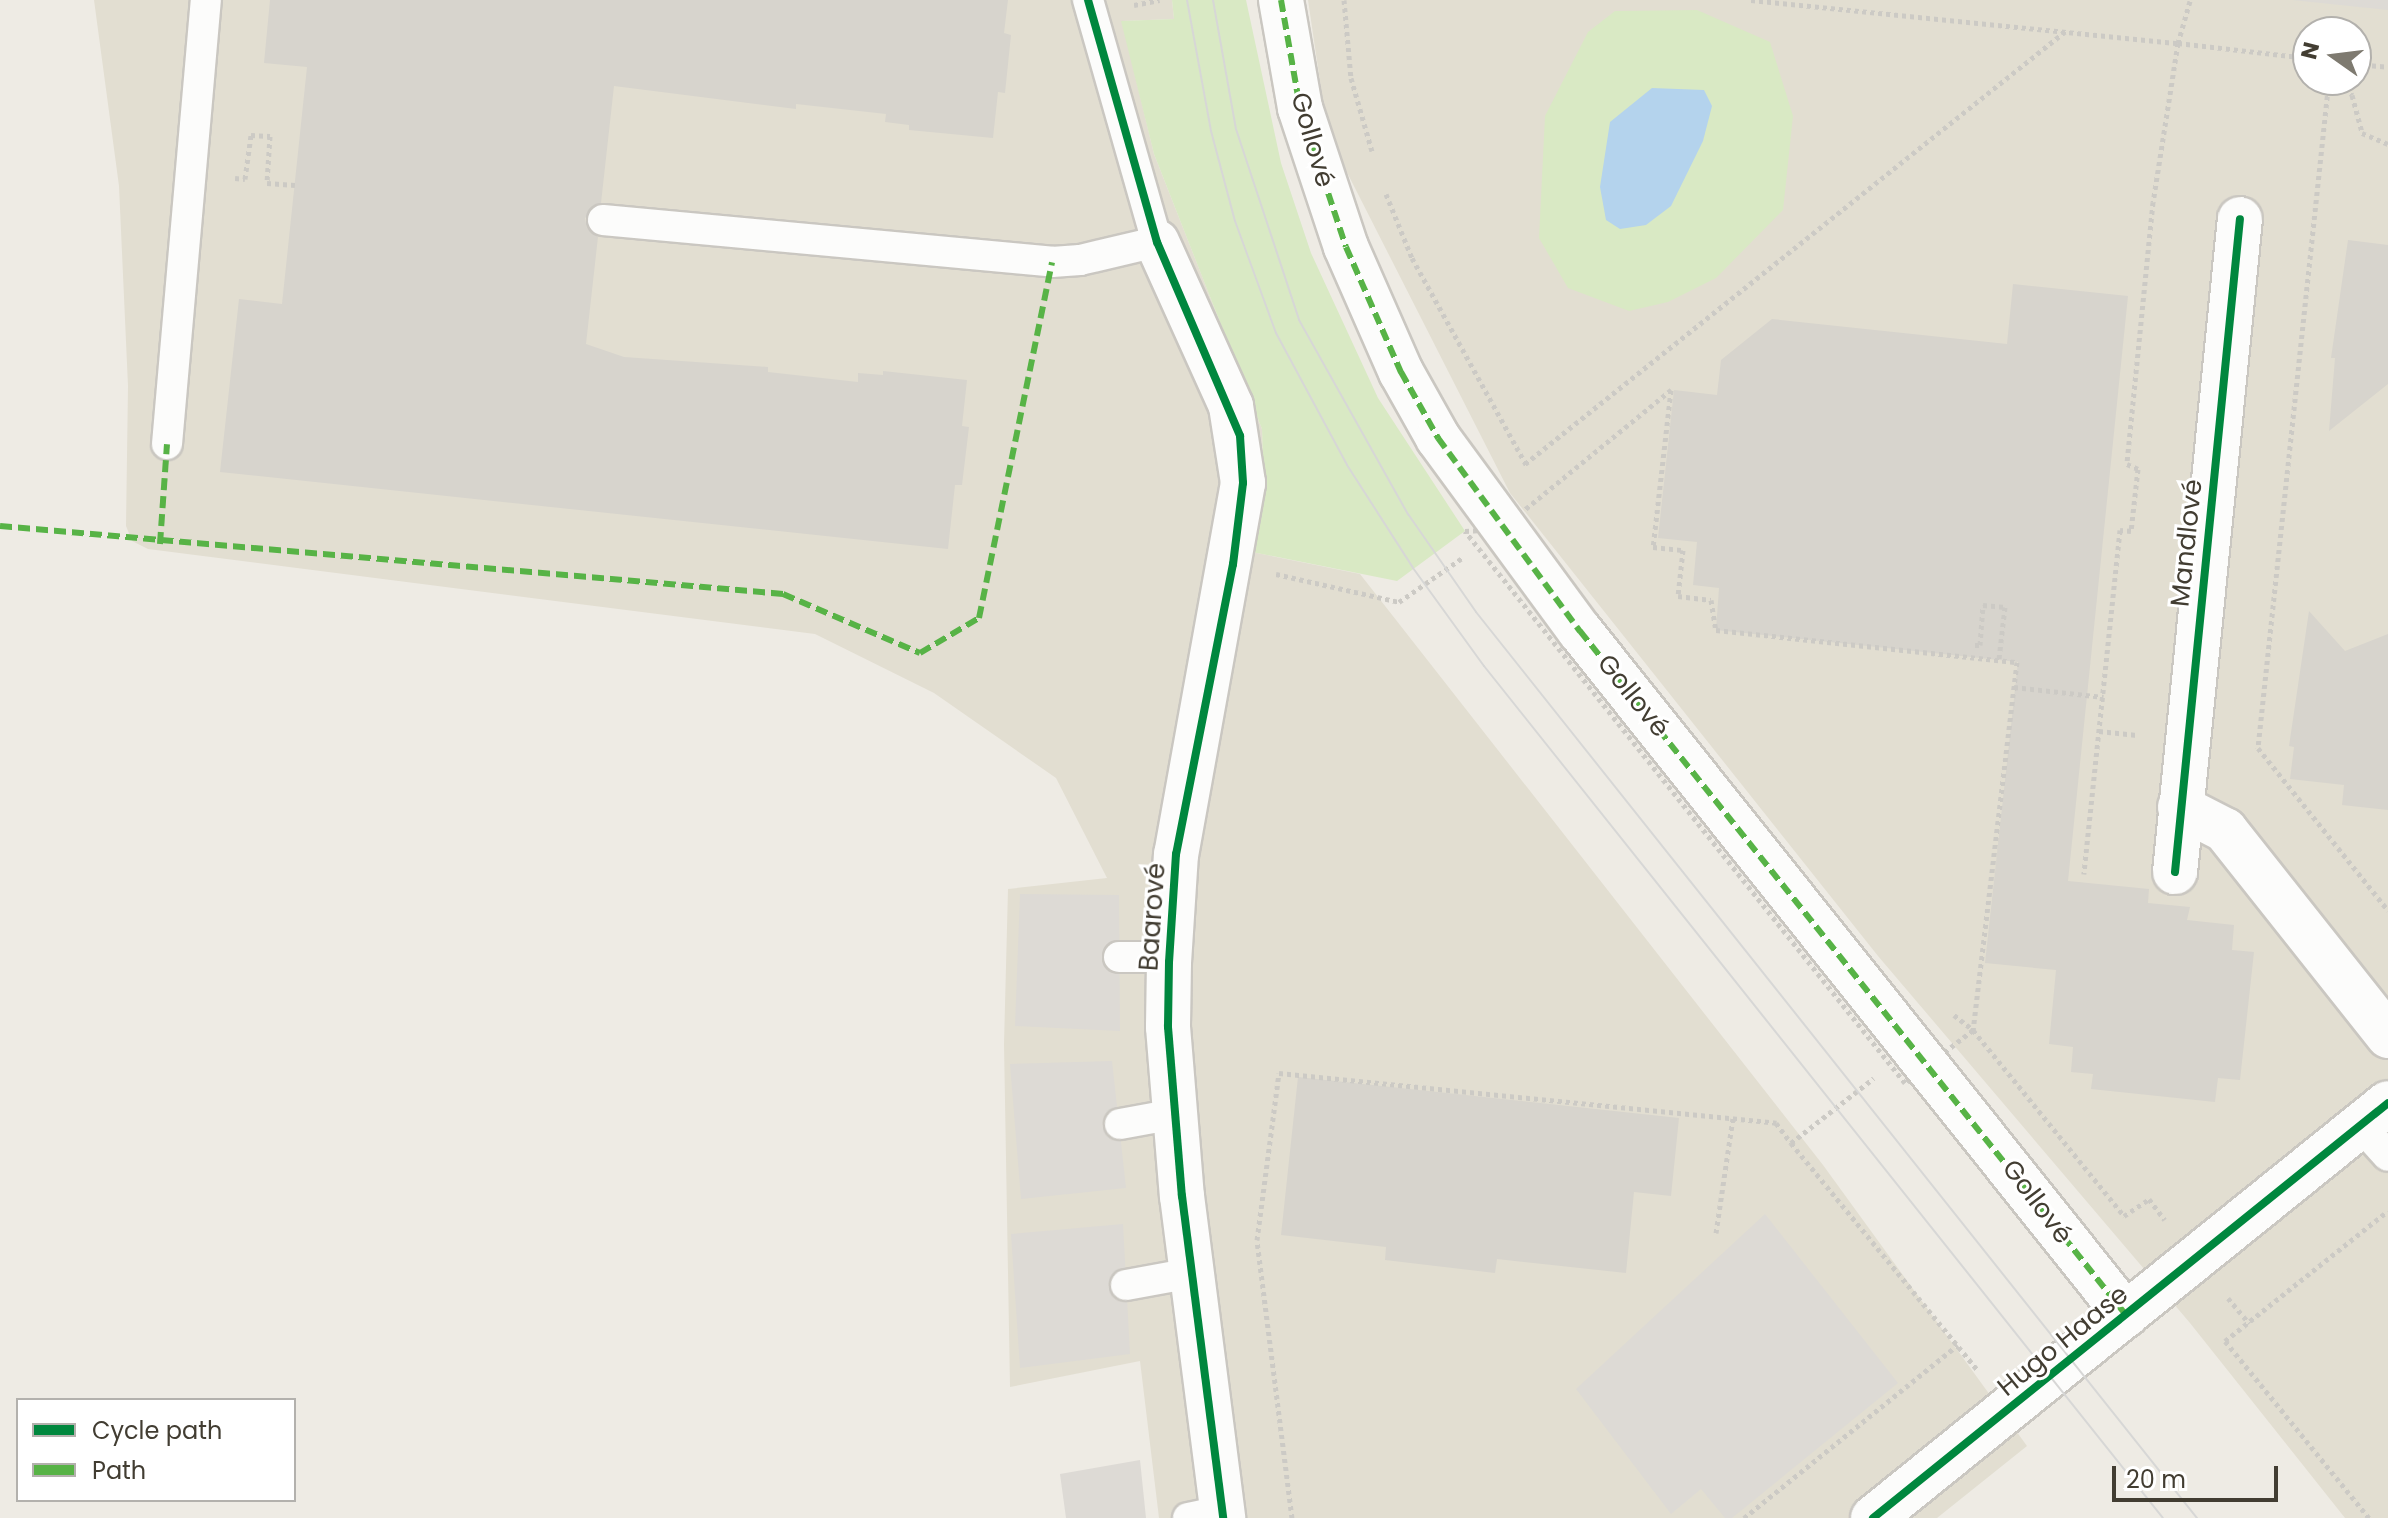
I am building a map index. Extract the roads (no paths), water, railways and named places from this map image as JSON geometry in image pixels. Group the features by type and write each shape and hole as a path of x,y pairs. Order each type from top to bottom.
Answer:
{"street":[{"name":"Gollové","path":"1281,0 1300,108 1346,247 1401,372 1488,538 1929,1064 2126,1315"},
{"name":"Mandlové","path":"2175,872 2240,219"},
{"name":"Baarové","path":"1157,242 1240,436 1243,483 1233,564 1176,854 1169,957 1168,1027 1211,1516"},
{"path":"2180,807 2225,830 2388,1036"},
{"name":"Hugo Haase","path":"1873,1518 2126,1315 2379,1128"}],"lane":[{"path":"167,444 206,0"},
{"path":"603,220 1052,262 1157,242 1088,0"},
{"path":"1119,957 1169,957"},
{"path":"1120,1124 1175,1114"},
{"path":"1126,1285 1192,1273"}],"water":[{"path":"1652,88 1704,90 1712,106 1703,141 1671,206 1646,225 1620,229 1606,220 1600,187 1610,122"}],"tram line":[{"path":"1187,0 1211,131 1235,221 1276,333 1347,465 1413,568 1484,666 2163,1518"},
{"path":"1213,0 1236,129 1299,320 1408,514 1476,612 2197,1518"}]}
